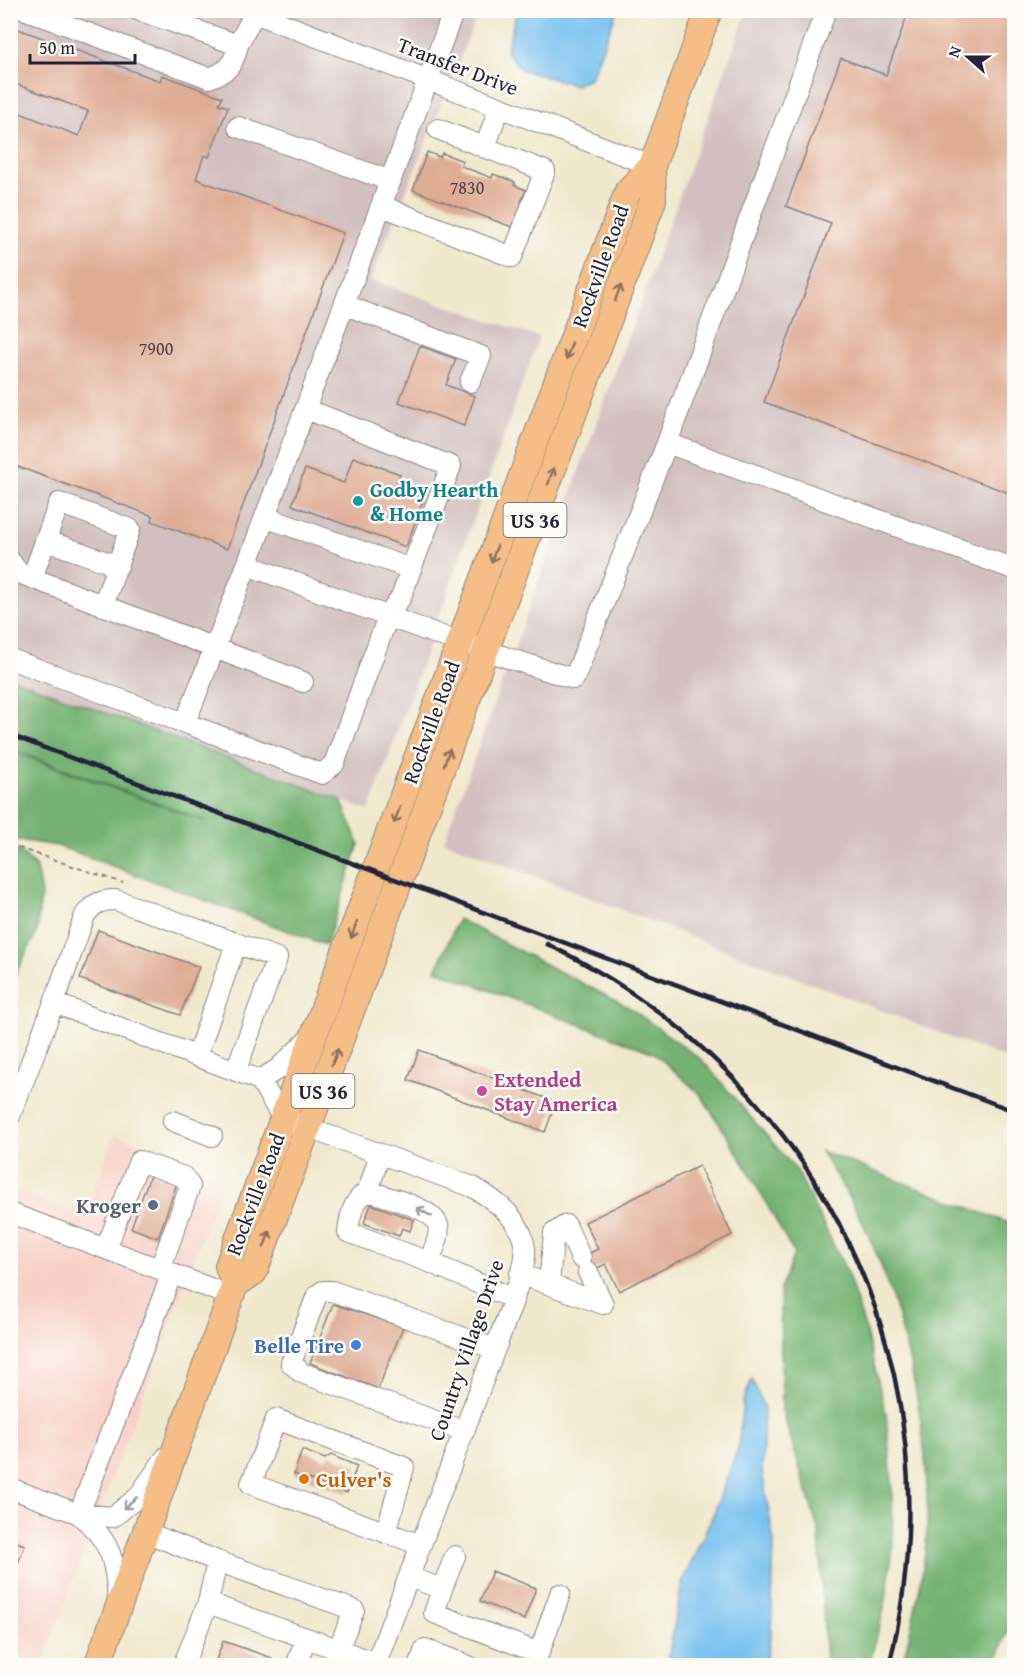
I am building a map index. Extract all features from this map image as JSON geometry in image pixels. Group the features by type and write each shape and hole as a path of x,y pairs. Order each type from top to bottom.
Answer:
{"main road":[{"name":"Rockville Road","path":"97,1665 233,1290 254,1272 309,1128 653,200 652,166 709,10"},
{"name":"Rockville Road","path":"233,1290 228,1266 628,191 652,166"}],"street":[{"path":"26,10 209,78 228,72 234,64 238,45 253,12"},
{"path":"138,10 238,45"},
{"path":"185,723 306,409 454,10"},
{"path":"247,565 461,643 574,679 667,443 826,10"},
{"name":"Transfer Drive","path":"253,12 652,166"},
{"path":"485,148 499,107"},
{"path":"238,127 391,181"},
{"path":"382,206 512,257 545,171 438,129"},
{"path":"345,305 481,356 470,382"},
{"path":"10,658 322,774 334,764 388,616 401,597 451,466 306,409"},
{"path":"667,443 1014,569"},
{"path":"32,578 59,503 130,529 103,606"},
{"path":"265,516 411,569"},
{"path":"45,540 118,566"},
{"path":"10,561 19,573 303,682"},
{"path":"10,1116 86,915 98,902 116,900 277,958 236,1070"},
{"path":"196,1055 236,944"},
{"path":"54,1003 260,1080 283,1119"},
{"path":"260,1080 278,1069 316,1031"},
{"name":"Country Village Drive","path":"283,1119 472,1187 499,1203 514,1221 526,1250 514,1299 376,1664"},
{"path":"173,1121 212,1136"},
{"path":"380,1154 368,1191 360,1196 350,1215 348,1232 429,1262 514,1299"},
{"path":"79,1514 166,1271 190,1186 184,1177 139,1161 106,1249"},
{"path":"368,1191 432,1214 439,1226 437,1241 429,1262"},
{"path":"10,1213 166,1271 233,1290"},
{"path":"520,1274 603,1304 566,1226 554,1233 549,1284"},
{"path":"464,1431 302,1373 291,1363 317,1295 323,1291 332,1291 495,1349"},
{"path":"386,1533 404,1467 276,1419 251,1484 386,1533 421,1545"},
{"path":"10,1488 79,1514 113,1517 138,1497 178,1440"},
{"path":"79,1514 100,1532 116,1566 118,1607"},
{"path":"146,1532 217,1561 354,1610 338,1650"},
{"path":"454,1556 434,1613 539,1653 560,1593"},
{"path":"183,1665 208,1603 217,1561"},
{"path":"409,1577 442,1589"},
{"path":"208,1603 376,1664"},
{"path":"297,1665 306,1638"},
{"path":"419,1665 425,1649 469,1665"}],"shaded area":[{"path":"10,11 479,11 370,280 539,337 369,811 11,678"},
{"path":"747,11 1014,11 1014,1062 444,841"},
{"path":"114,1134 224,1179 42,1665 22,1665 11,1661 10,1189 85,1216"}],"green space":[{"path":"11,678 341,800 359,844 326,945 58,846 11,839 11,751 207,822 11,749"},
{"path":"11,848 19,850 36,867 41,894 37,932 14,977 11,1017"},
{"path":"458,919 630,1008 702,1060 797,1171 847,1272 865,1328 886,1414 892,1481 893,1548 885,1605 869,1665 826,1665 819,1532 782,1410 780,1289 794,1254 745,1165 701,1095 654,1053 436,970"},
{"path":"821,1151 1014,1225 1014,1614 995,1665 902,1665 921,1580 927,1526 927,1480 922,1431 903,1334 889,1287 854,1206"}],"water":[{"path":"517,10 617,11 591,77 576,85 522,70 506,51"},
{"path":"752,1379 764,1408 762,1471 774,1543 771,1633 765,1665 667,1665 682,1583 715,1510 738,1448 743,1402"}],"building":[{"path":"909,10 1014,10 1014,495 764,402 831,223 786,206 841,58 886,75"},
{"path":"10,26 160,81 162,75 222,97 219,104 228,107 209,157 204,155 196,179 343,233 227,549 152,521 153,516 10,464 10,109 79,136 88,111 10,82"},
{"path":"427,152 440,157 442,153 463,161 461,166 492,178 493,174 515,182 514,185 526,190 521,202 524,203 512,227 413,190"},
{"path":"420,346 456,359 446,385 475,396 464,426 399,402"},
{"name":"Godby Hearth & Home","path":"353,457 400,474 395,488 424,498 406,547 292,505 305,469 344,483"},
{"path":"98,930 199,967 180,1015 80,979"},
{"name":"Extended Stay America","path":"419,1050 556,1102 545,1132 408,1080"},
{"path":"699,1166 732,1235 619,1291 606,1264 582,1275 575,1260 598,1249 585,1222"},
{"path":"151,1173 177,1183 158,1238 131,1228"},
{"path":"371,1204 414,1220 410,1231 402,1228 399,1236 364,1223"},
{"name":"Belle Tire","path":"333,1304 403,1327 378,1389 310,1363"},
{"path":"302,1450 325,1459 331,1455 357,1466 347,1493 294,1474"},
{"path":"10,1540 25,1545 11,1582 10,1582"},
{"path":"492,1571 536,1588 524,1620 480,1601"},
{"path":"223,1641 272,1658 269,1666 214,1666"}],"railway":[{"path":"10,735 1014,1111"},
{"path":"547,944 643,1001 726,1071 795,1152 849,1243 886,1341 905,1446 907,1555 889,1666"}],"place":[{"name":"Godby Hearth & Home","path":"358,501"},
{"name":"Extended Stay America","path":"482,1091"},
{"name":"Kroger","path":"153,1205"},
{"name":"Belle Tire","path":"356,1345"},
{"name":"Culver's","path":"304,1479"}]}
